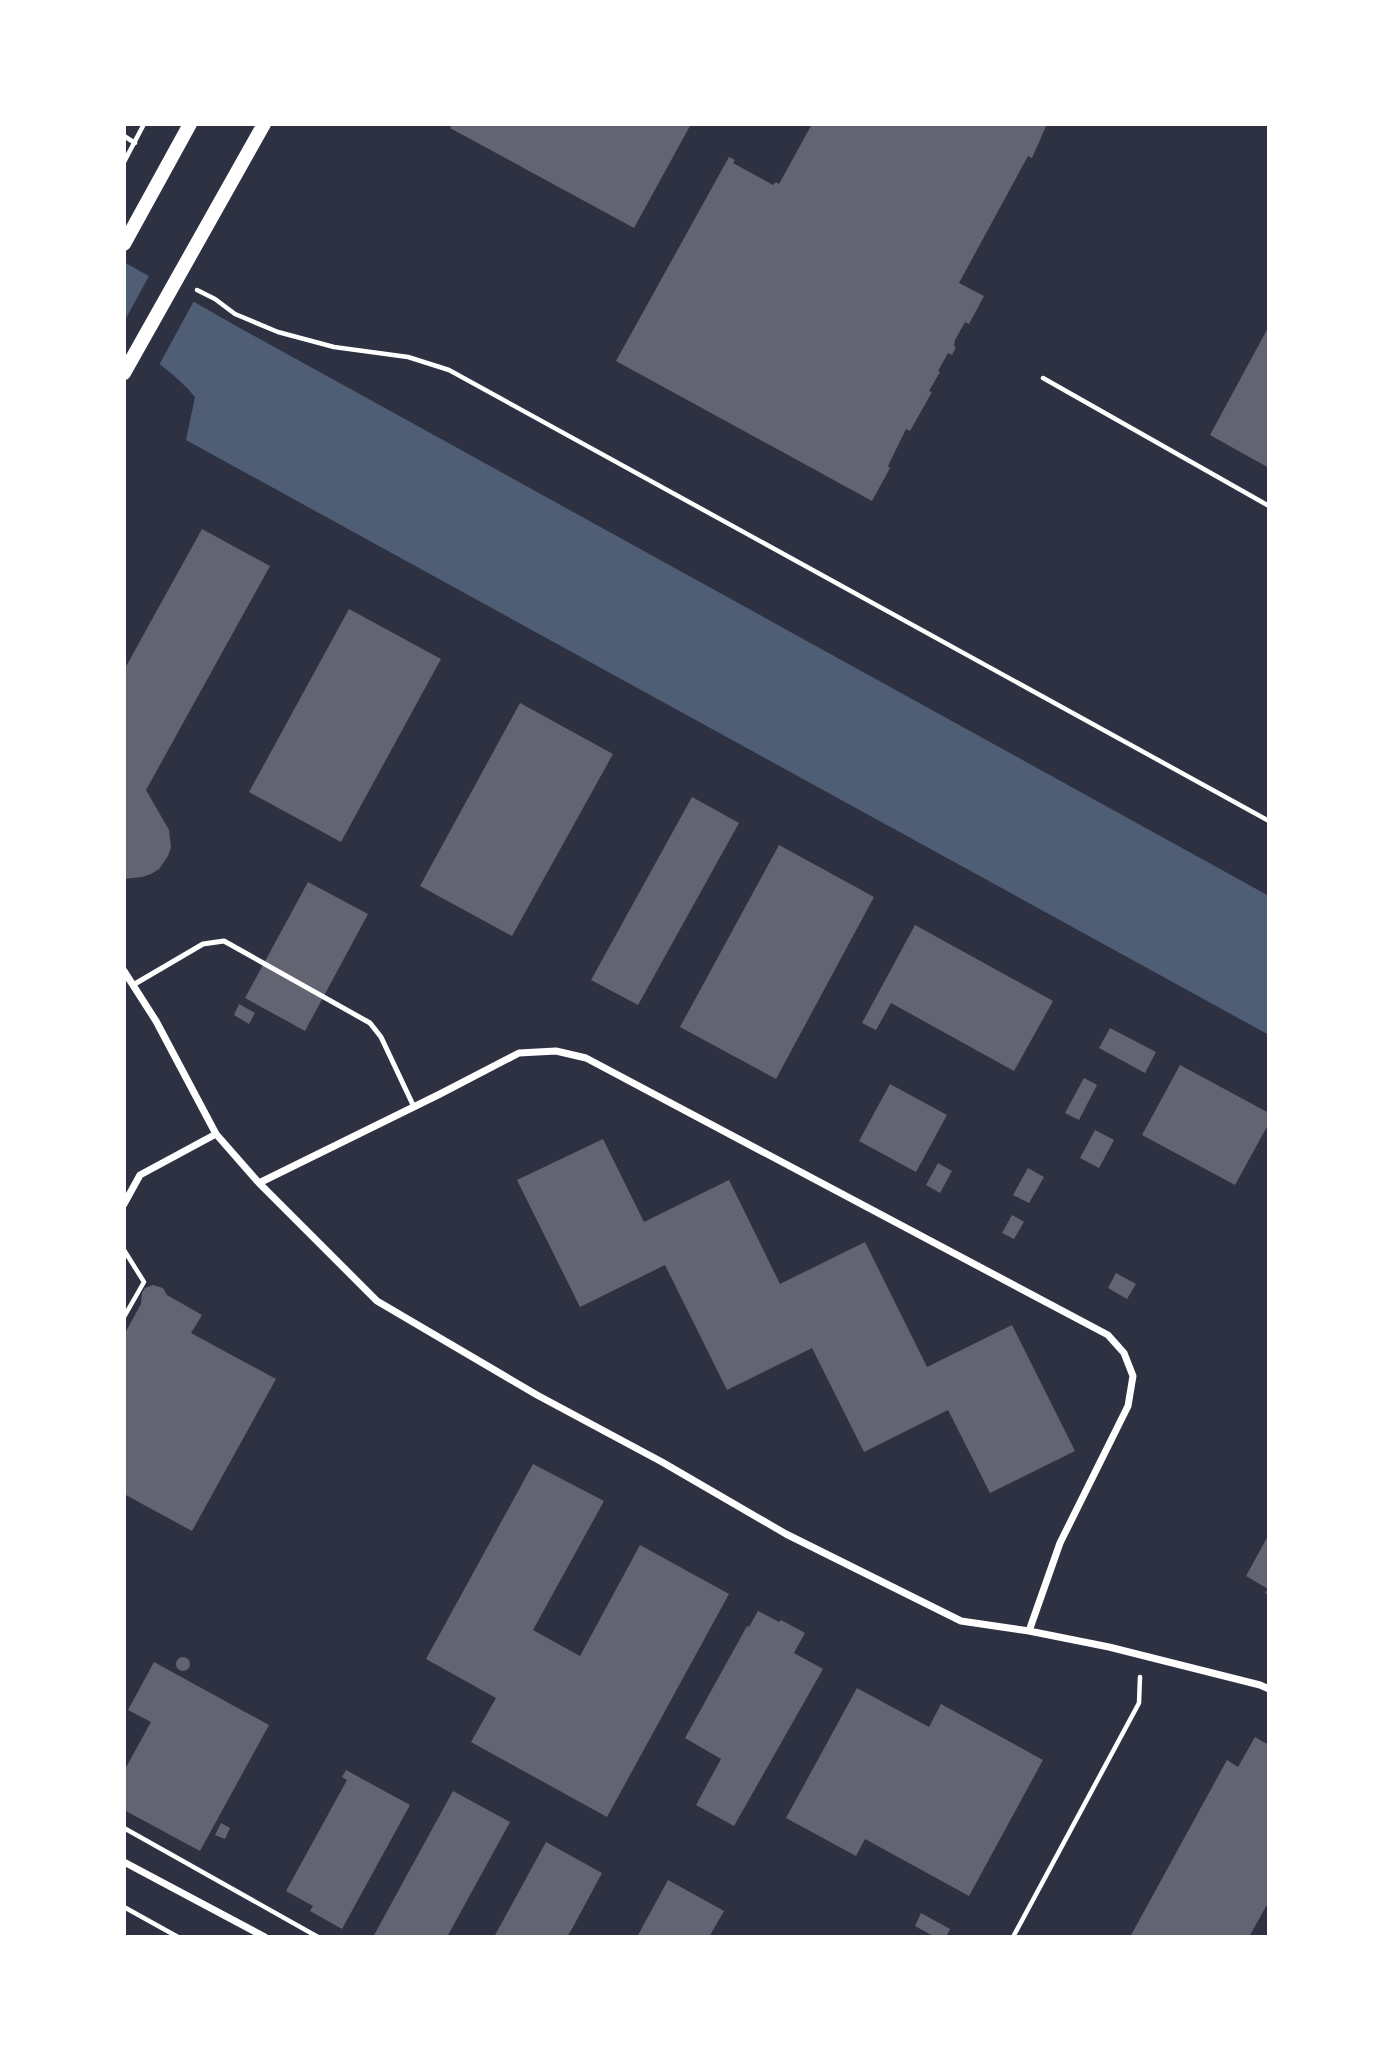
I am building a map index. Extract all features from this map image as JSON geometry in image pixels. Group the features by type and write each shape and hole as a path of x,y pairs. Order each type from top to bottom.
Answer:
{"main road":[{"path":"124,244 190,124"},
{"path":"124,373 264,124"}],"street":[{"path":"124,971 156,1021 216,1134 259,1183 377,1301 526,1389 663,1462 786,1534 961,1621 1030,1631 1140,1655 1269,1689"},
{"path":"259,1183 519,1052 556,1051 586,1058 1108,1335 1124,1353 1133,1376 1128,1406 1060,1543 1030,1631"},
{"path":"124,1204 140,1175 216,1134"},
{"path":"124,1862 265,1937"}],"lane":[{"path":"133,985 203,944 224,941 370,1023 381,1037 414,1107"}],"path":[{"path":"124,162 144,124"},
{"path":"124,136 135,143"},
{"path":"192,288 215,299 234,314 278,332 334,348 408,357 449,370 1269,821"},
{"path":"1043,378 1269,506"},
{"path":"124,1250 144,1282 124,1317"},
{"path":"1013,1937 1139,1703 1140,1655"},
{"path":"124,1828 318,1937"},
{"path":"124,1906 178,1937"}],"water":[{"path":"124,262 1269,896 1269,1035 186,440 195,397 162,366 124,341"}],"pier":[{"path":"150,274 195,299 158,367 124,345 124,322"}],"building":[{"path":"453,124 691,124 634,228 450,128"},
{"path":"812,124 1047,124 1032,158 1028,156 959,283 984,296 969,324 965,322 955,340 956,347 952,355 948,353 938,371 940,372 929,391 932,392 910,431 906,429 888,466 890,468 872,501 616,361 729,157 735,160 733,163 773,185 776,182 779,184"},
{"path":"1269,326 1269,468 1210,435"},
{"path":"202,529 270,566 146,790 169,830 171,847 168,856 159,869 151,874 124,879 124,670"},
{"path":"349,609 441,659 341,842 249,792"},
{"path":"520,703 613,754 512,936 420,886"},
{"path":"692,797 739,823 638,1005 591,980"},
{"path":"779,845 874,897 776,1079 680,1027"},
{"path":"308,882 368,914 305,1031 245,998"},
{"path":"915,925 1053,1001 1014,1071 891,1003 876,1030 862,1023"},
{"path":"239,1004 255,1013 249,1024 234,1015"},
{"path":"1110,1028 1156,1052 1145,1073 1099,1048"},
{"path":"1180,1065 1269,1113 1269,1123 1235,1185 1142,1135"},
{"path":"1084,1078 1097,1085 1079,1120 1065,1113"},
{"path":"890,1084 947,1115 916,1172 859,1141"},
{"path":"1095,1130 1114,1140 1099,1168 1080,1158"},
{"path":"603,1139 644,1222 729,1180 780,1284 865,1242 927,1367 1012,1325 1075,1451 990,1493 948,1410 864,1452 812,1348 727,1390 665,1265 580,1307 517,1180"},
{"path":"938,1163 952,1171 940,1193 926,1185"},
{"path":"1028,1168 1044,1177 1029,1203 1013,1195"},
{"path":"1012,1215 1024,1222 1014,1239 1002,1233"},
{"path":"1116,1273 1136,1284 1127,1299 1108,1288"},
{"path":"153,1285 163,1288 167,1295 202,1315 191,1333 276,1379 192,1531 124,1494 124,1335 141,1304 142,1293 145,1288"},
{"path":"533,1464 604,1501 533,1630 580,1656 640,1545 729,1594 607,1817 471,1742 496,1698 426,1659"},
{"path":"1269,1534 1269,1595 1265,1593 1268,1589 1246,1576"},
{"path":"758,1611 805,1633 794,1653 823,1669 734,1826 696,1805 721,1759 685,1738"},
{"path":"180,1657 186,1657 190,1664 186,1671 180,1671 176,1667 176,1661"},
{"path":"154,1662 269,1725 200,1851 124,1810 124,1771 151,1722 128,1710"},
{"path":"857,1688 929,1727 941,1704 1043,1760 969,1896 865,1839 856,1856 786,1818"},
{"path":"1255,1737 1269,1745 1269,1901 1249,1937 1130,1937 1227,1760 1238,1767"},
{"path":"346,1770 410,1805 342,1929 310,1911 313,1906 286,1891 347,1780 342,1777"},
{"path":"453,1791 510,1822 447,1937 373,1937"},
{"path":"221,1823 230,1828 225,1839 215,1835"},
{"path":"546,1842 602,1873 573,1927 567,1937 494,1937"},
{"path":"668,1880 724,1911 709,1937 637,1937"},
{"path":"921,1913 950,1929 946,1937 935,1937 915,1926"}]}
